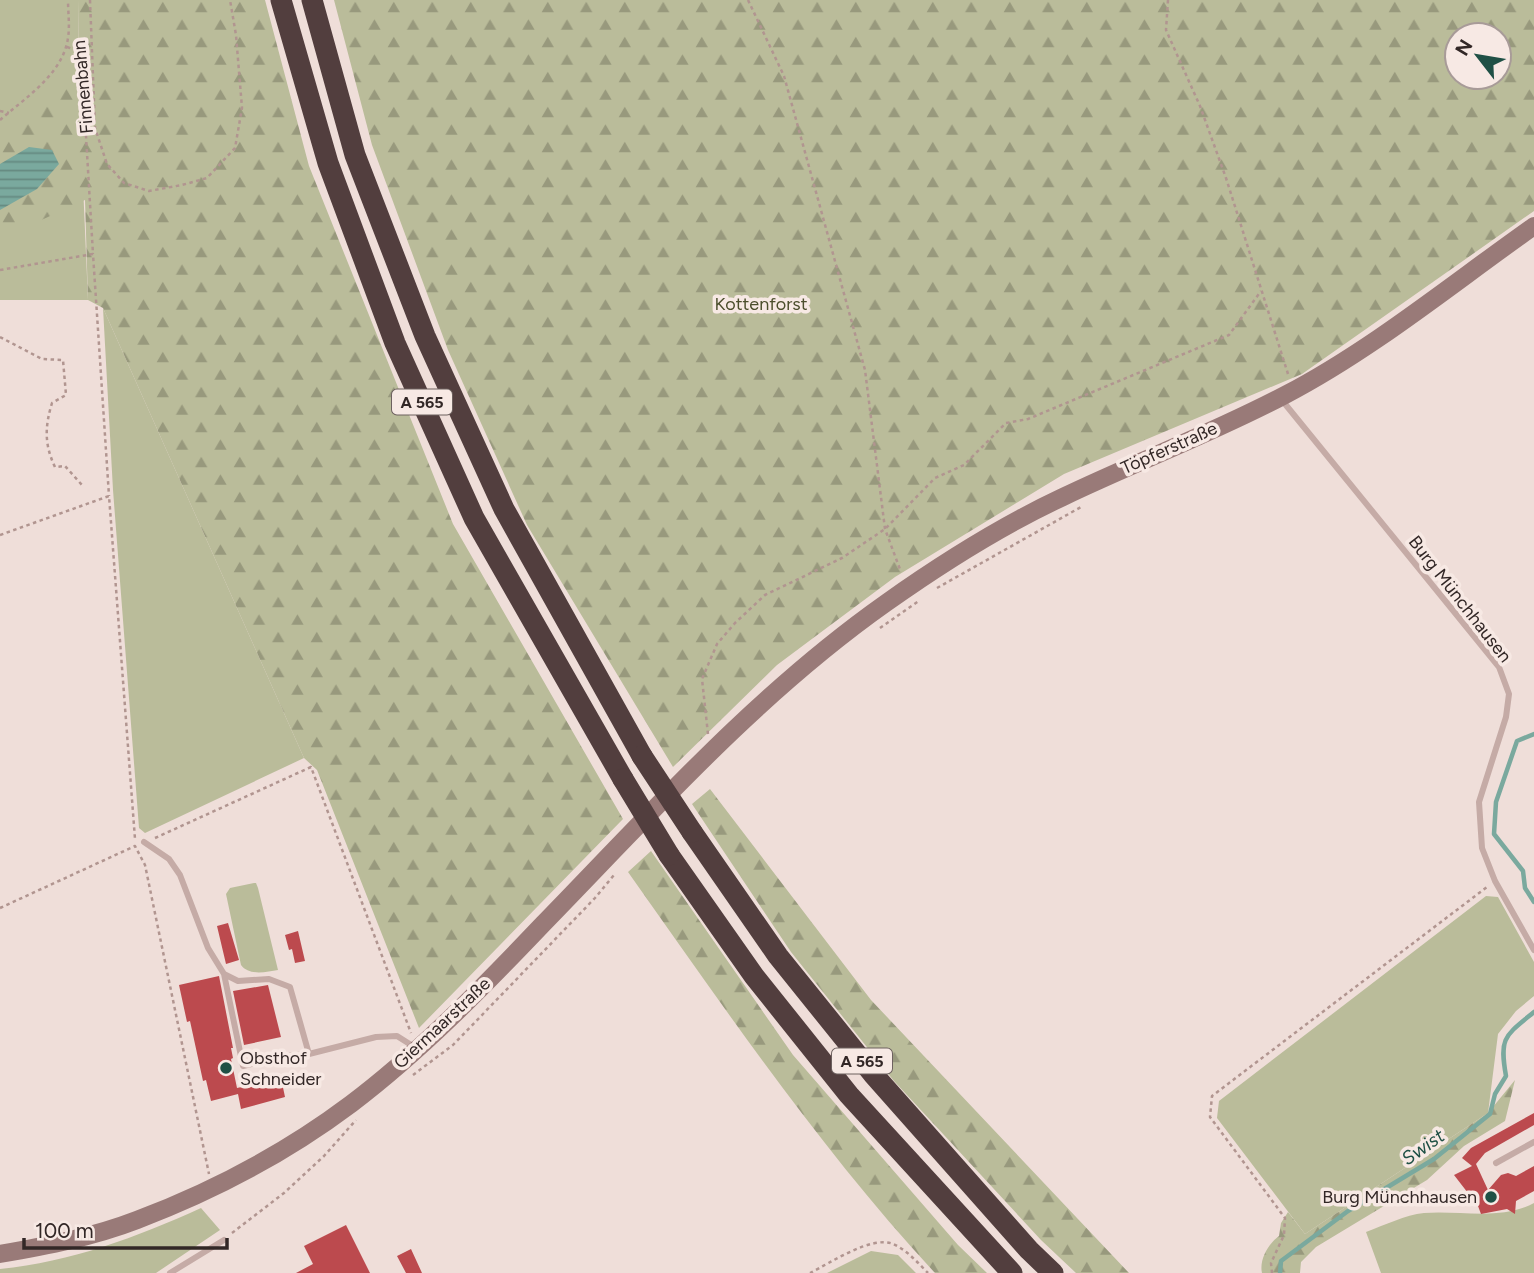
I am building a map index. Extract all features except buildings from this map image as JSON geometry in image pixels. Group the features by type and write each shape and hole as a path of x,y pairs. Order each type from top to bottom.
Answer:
{"highway":[{"name":"A 565","path":"281,0 328,163 395,343 474,519 623,779 669,855 754,976 849,1095 1012,1273"},
{"name":"A 565","path":"312,0 355,155 425,336 504,509 642,756 778,956 873,1074 1029,1250 1053,1273"}],"main road":[{"name":"Töpferstraße","path":"803,666 914,597 943,564 1058,499 1288,400 1534,226"},
{"name":"Giermaarstraße","path":"0,1254 63,1243 135,1221 212,1187 277,1152 339,1112 417,1049 488,982 717,745 803,666"}],"lane":[{"name":"Burg Münchhausen","path":"1288,400 1499,667 1509,694 1506,717 1479,802 1482,848 1495,881 1534,950"},
{"path":"144,842 169,859 180,875 208,948 224,974 243,1066 285,1056 309,1054 376,1037 397,1036 417,1049"},
{"path":"224,974 238,981 269,979 290,987 309,1054"},
{"path":"1496,1163 1534,1142"},
{"path":"170,1273 224,1240"}],"path":[{"path":"0,120 39,86 63,57 69,23 68,0"},
{"name":"Finnenbahn","path":"90,0 94,128 107,164 124,183 149,191 207,178 235,148 242,108 230,0"},
{"path":"748,0 784,76 865,370 885,529 914,597 881,628"},
{"path":"1168,0 1166,30 1200,106 1217,154 1261,291 1288,400"},
{"path":"66,47 91,52"},
{"path":"81,52 108,496 135,846 145,865 212,1187"},
{"path":"0,111 9,113"},
{"path":"0,270 93,254"},
{"path":"717,745 709,736 702,679 717,644 765,595 842,558 885,529 935,478 964,465 1006,423 1028,419 1229,335 1261,291"},
{"path":"0,337 42,359 63,360 66,395 52,403 46,422 48,454 55,467 65,466 82,485"},
{"path":"0,535 108,496"},
{"path":"932,591 1082,507"},
{"path":"0,908 311,767 417,1049"},
{"path":"410,1077 453,1045 595,898 621,866"},
{"path":"1272,1273 1270,1263 1284,1235 1285,1218 1210,1117 1212,1096 1495,881"},
{"path":"224,1240 284,1193 362,1116"},
{"path":"810,1273 869,1244 890,1242 907,1252 928,1273"}],"green space":[{"path":"0,0 79,0 78,69 88,300 0,300"},
{"path":"79,0 265,0 309,166 453,524 623,819 419,1028 317,770 304,758 103,308 88,300 85,200 0,239 0,210 21,198 29,147 0,164 0,134 78,69"},
{"name":"Kottenforst","path":"334,0 1534,0 1534,211 1302,374 1064,474 895,577 777,665 673,767 527,525 448,350 372,145"},
{"path":"103,308 304,758 145,833 139,828 113,490"},
{"path":"710,789 871,1000 1129,1273 1076,1273 1041,1240 894,1081 791,952 692,804"},
{"path":"651,851 793,1055 958,1245 987,1273 935,1273 813,1128 628,872"},
{"path":"256,883 278,970 253,972 241,965 226,894 230,888"},
{"path":"1486,896 1498,897 1534,962 1534,996 1516,1011 1498,1034 1488,1113 1305,1234 1217,1118 1219,1101"},
{"path":"1515,1080 1505,1121 1464,1146 1427,1180 1316,1247 1301,1262 1300,1273 1262,1273 1265,1253 1279,1236 1281,1223 1288,1212 1305,1234 1488,1113"},
{"path":"1534,1203 1534,1273 1381,1273 1366,1232 1417,1214 1508,1212"},
{"path":"201,1208 220,1230 156,1273 0,1273 0,1269 52,1261 103,1247"},
{"path":"871,1251 898,1255 916,1273 827,1273"}],"water":[{"path":"29,147 52,150 59,164 37,189 0,210 0,164"}],"waterway":[{"name":"Swist","path":"1534,734 1517,741 1496,802 1494,834 1523,871 1525,888 1534,902"},
{"name":"Swist","path":"1280,1273 1281,1261 1348,1211 1434,1159 1490,1114 1495,1094 1506,1076 1503,1053 1506,1038 1534,1012"}],"place":[{"name":"Obsthof Schneider","path":"226,1068"},
{"name":"Burg Münchhausen","path":"1491,1197"}]}
